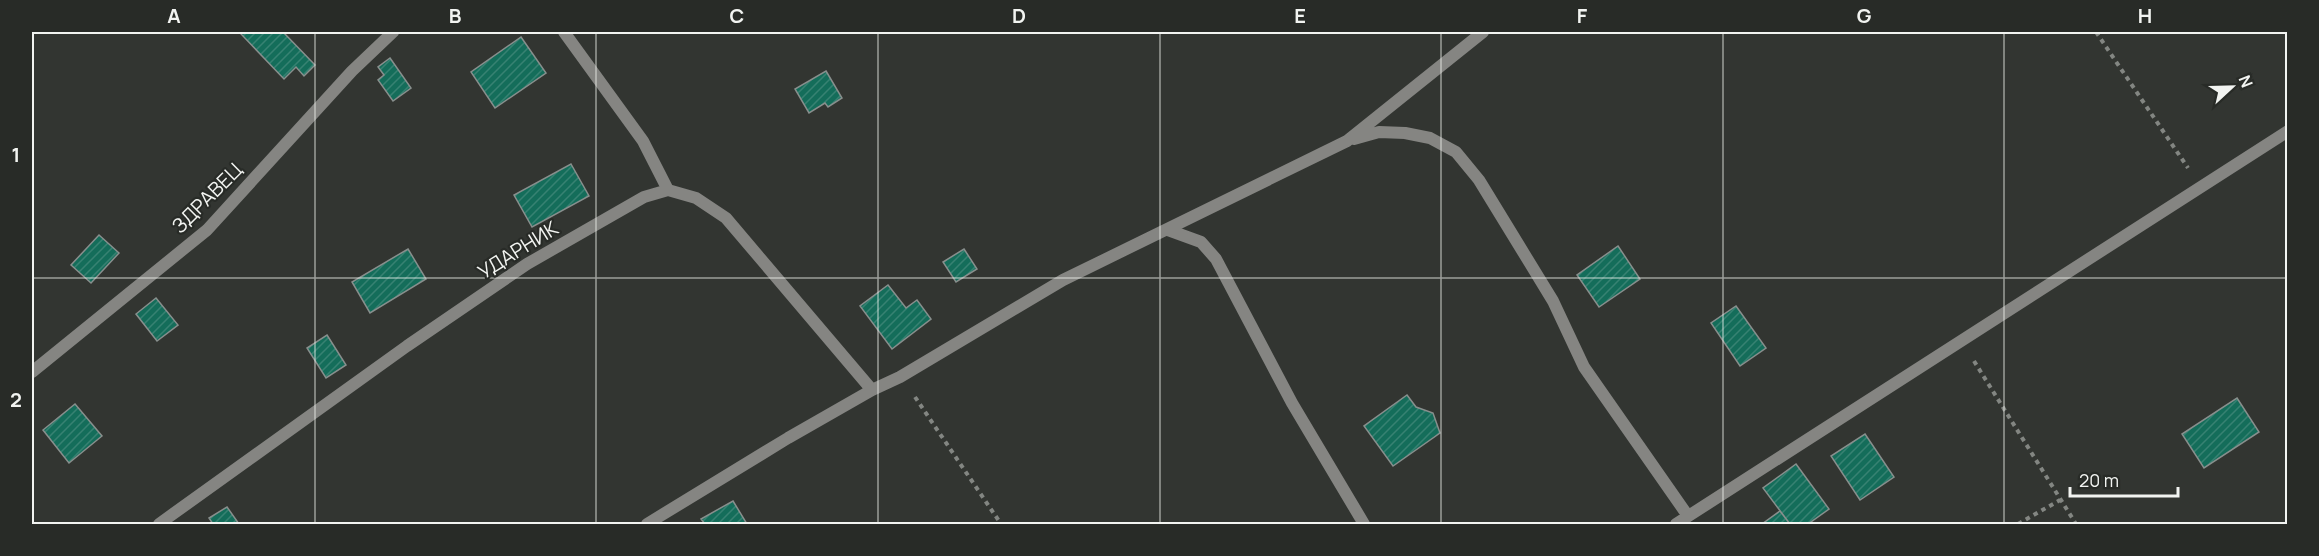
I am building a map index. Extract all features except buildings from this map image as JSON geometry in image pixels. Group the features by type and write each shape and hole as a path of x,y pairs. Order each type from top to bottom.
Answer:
{"street":[{"name":"ЗДРАВЕЦ","path":"32,372 207,230 352,71 393,32"},
{"path":"564,32 643,141 668,190 696,198 726,218 872,390"},
{"path":"1347,141 1483,32"},
{"path":"1676,525 2288,131"},
{"path":"647,525 664,520 872,390 900,377 1063,280 1347,141 1379,132 1404,133 1430,138 1456,152 1485,190 1547,291 1584,367 1688,516"},
{"name":"УДАРНИК","path":"159,525 406,346 527,264 644,198 668,190"},
{"path":"1168,230 1200,242 1216,259 1292,403 1364,525"}],"path":[{"path":"2096,32 2201,188"},
{"path":"1962,340 2076,525"},
{"path":"900,377 963,465 1001,525"},
{"path":"2018,525 2060,500"}]}
